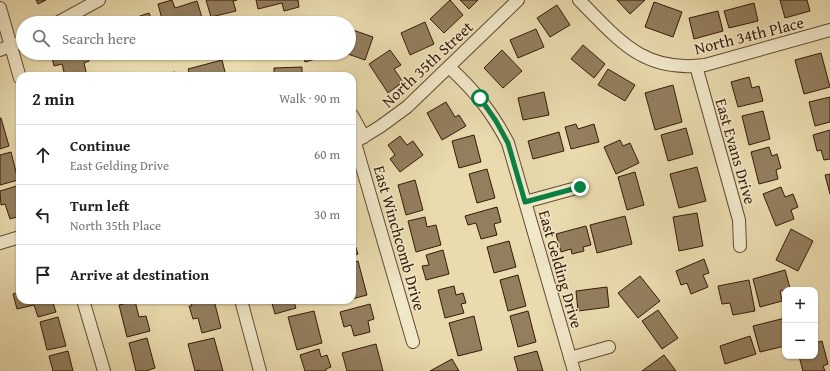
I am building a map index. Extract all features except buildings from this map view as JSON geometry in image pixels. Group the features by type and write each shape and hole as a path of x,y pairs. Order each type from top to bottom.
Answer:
{"street":[{"path":"70,16 99,0"},
{"name":"North 35th Street","path":"357,141 408,107 518,0"},
{"name":"North 34th Place","path":"579,0 619,41 632,51 647,59 669,65 696,66 717,62 830,30"},
{"path":"0,8 5,48 17,72"},
{"path":"5,48 16,44"},
{"name":"East Evans Drive","path":"696,66 739,220 740,246"},
{"name":"East Gelding Drive","path":"449,67 480,98 496,121 508,143 574,371"},
{"name":"East Winchcomb Drive","path":"357,141 413,342"},
{"path":"525,202 580,187"},
{"path":"0,243 16,238"},
{"path":"84,304 104,371"},
{"path":"242,304 260,371"},
{"path":"570,358 609,347"}],"route":[{"path":"480,98 496,121 508,143 525,202 580,187"}]}
